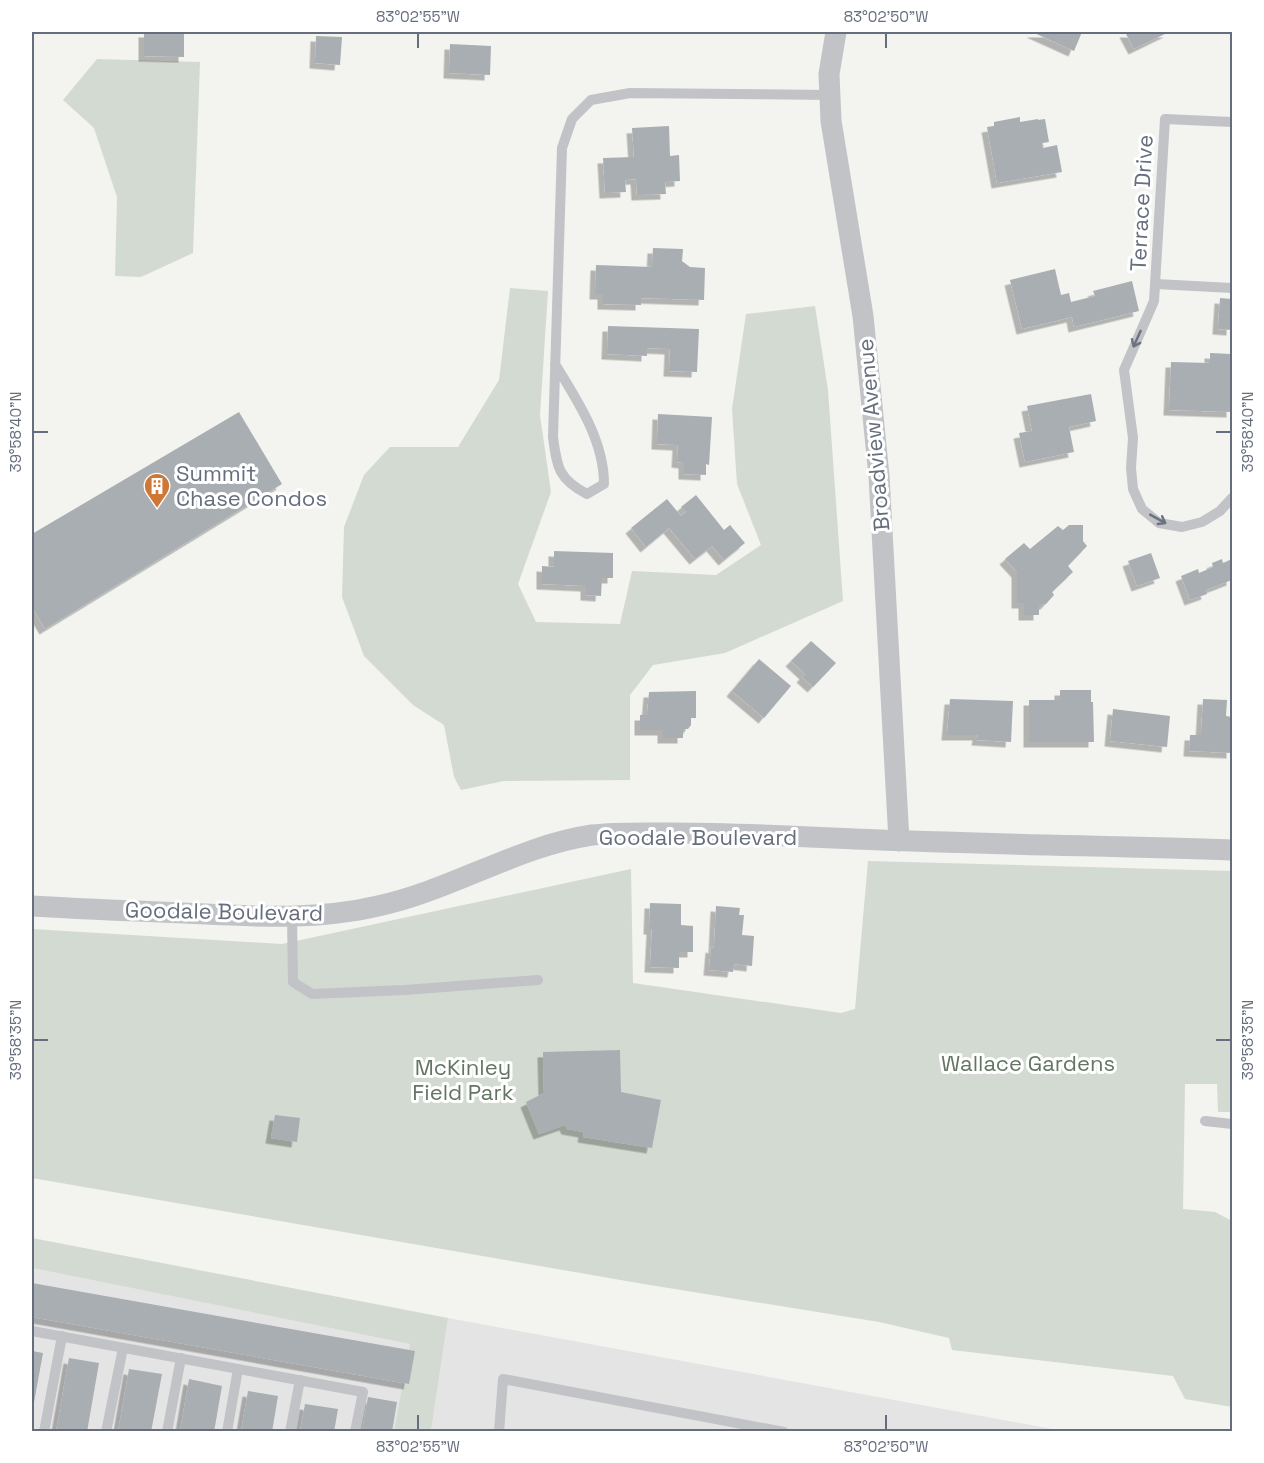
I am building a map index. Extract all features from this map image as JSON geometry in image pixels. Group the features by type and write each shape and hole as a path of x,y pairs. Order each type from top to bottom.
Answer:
{"street":[{"name":"Broadview Avenue","path":"836,32 830,74 831,121 864,316 879,476 899,841"},
{"name":"Goodale Boulevard","path":"32,906 230,916 335,913 378,906 435,890 524,854 592,835 628,833 724,833 899,841 1233,850"}],"lane":[{"path":"555,363 597,441 604,467 604,484 587,494 572,486 557,466 553,437 555,363 562,148 572,120 591,100 630,93 831,95"},
{"name":"Terrace Drive","path":"1233,122 1165,119 1154,301 1124,370 1134,438 1131,468 1134,489 1142,508 1160,523 1182,527 1202,522 1220,511 1233,498"},
{"name":"Terrace Drive","path":"1156,284 1233,288"},
{"path":"291,916 292,982 312,994 538,980"},
{"path":"1205,1121 1233,1124"},
{"path":"32,1330 363,1392 355,1431"},
{"path":"44,1431 62,1336"},
{"path":"106,1431 123,1347"},
{"path":"167,1431 181,1358"},
{"path":"226,1431 238,1369"},
{"path":"499,1431 503,1379 784,1431"},
{"path":"290,1431 300,1380"}],"shaded area":[{"path":"32,1268 410,1344 394,1431 32,1431"},
{"path":"448,1318 1063,1431 431,1432"}],"green space":[{"path":"97,59 200,62 193,253 141,277 115,276 117,197 94,128 63,100"},
{"path":"510,288 548,291 540,415 551,492 518,584 536,622 620,624 632,571 716,575 761,545 737,484 732,409 746,314 815,306 828,390 843,601 725,653 653,665 630,695 630,780 504,781 461,790 454,777 444,725 413,705 364,656 342,597 344,527 364,475 390,447 458,447 499,380"},
{"path":"868,861 1232,871 1232,1112 1218,1112 1217,1084 1185,1084 1183,1209 1215,1212 1232,1221 1232,1407 1185,1399 1173,1376 952,1350 949,1338 879,1322 638,1283 32,1178 32,929 282,944 631,869 633,983 841,1013 855,1009"},
{"path":"32,1238 448,1318 431,1431 394,1431 410,1344 32,1268"}],"building":[{"path":"144,32 184,32 184,57 144,56"},
{"path":"1032,32 1082,32 1074,51"},
{"path":"1125,32 1169,32 1134,49"},
{"path":"316,36 342,37 340,65 315,63"},
{"path":"450,44 491,46 490,75 449,73"},
{"path":"1020,117 1020,122 1045,119 1049,142 1042,143 1043,148 1057,145 1062,172 997,183 987,127 994,126 994,122"},
{"path":"669,126 670,156 679,155 680,181 665,182 666,194 637,195 636,179 625,180 626,192 605,193 603,158 634,157 632,128"},
{"path":"653,248 683,249 682,261 690,267 705,268 704,300 641,298 641,305 603,304 603,294 595,294 596,265 652,267"},
{"path":"1055,269 1061,295 1069,293 1071,302 1095,296 1093,291 1132,281 1139,311 1074,327 1072,317 1022,329 1010,280"},
{"path":"1220,298 1232,299 1232,330 1218,329"},
{"path":"608,326 699,329 697,372 669,371 670,349 647,348 647,356 607,354"},
{"path":"1210,353 1231,354 1232,412 1169,410 1171,362 1210,363"},
{"path":"1091,394 1096,421 1069,427 1074,452 1025,462 1019,433 1032,431 1027,406"},
{"name":"Summit Chase Condos","path":"239,412 282,484 45,629 32,607 32,534"},
{"path":"658,414 712,417 709,465 706,464 706,475 684,474 684,463 677,462 678,445 657,444"},
{"path":"696,495 724,530 730,525 745,543 724,560 712,546 695,559 669,528 646,547 631,528 667,499 681,516 686,512 681,507"},
{"path":"1069,525 1083,525 1083,541 1087,546 1068,566 1073,572 1052,592 1054,595 1046,604 1039,604 1039,615 1024,615 1024,603 1017,603 1017,572 1005,559 1024,543 1030,549 1058,526 1063,530"},
{"path":"554,551 613,553 613,578 602,578 601,596 586,595 586,586 542,584 542,566 554,567"},
{"path":"1151,553 1160,578 1137,586 1128,561"},
{"path":"1222,559 1223,563 1232,559 1232,580 1206,590 1207,594 1190,600 1181,576 1198,569 1199,573 1213,567 1212,563"},
{"path":"811,641 836,663 813,687 802,677 805,674 791,661"},
{"path":"759,659 791,686 764,718 732,691"},
{"path":"1060,690 1091,690 1094,742 1029,742 1029,700 1060,700"},
{"path":"696,691 696,718 691,718 691,725 688,729 683,729 683,738 663,738 663,730 640,730 640,715 647,715 649,692"},
{"path":"950,699 1013,701 1011,742 977,740 978,735 947,735"},
{"path":"1203,699 1227,700 1226,716 1232,717 1232,753 1189,751 1190,735 1201,735"},
{"path":"1113,709 1170,716 1167,747 1110,741"},
{"path":"650,903 681,904 681,925 693,926 693,952 679,952 679,968 650,967 652,929 649,929"},
{"path":"716,906 740,908 739,915 744,915 742,935 754,936 752,966 734,964 733,972 709,970 711,947 714,948"},
{"path":"620,1050 621,1092 661,1100 652,1148 583,1137 584,1132 567,1129 565,1125 539,1134 526,1102 544,1093 543,1052"},
{"path":"275,1115 300,1118 297,1142 271,1138"},
{"path":"32,1283 415,1351 409,1384 32,1317"},
{"path":"32,1351 43,1353 33,1408 32,1408"},
{"path":"69,1358 99,1363 87,1432 56,1432"},
{"path":"129,1369 162,1374 151,1432 118,1432"},
{"path":"189,1379 222,1386 214,1432 180,1432"},
{"path":"248,1391 278,1396 272,1432 241,1432"},
{"path":"368,1397 397,1402 392,1432 362,1432"},
{"path":"305,1404 338,1409 334,1432 300,1432"}],"place":[{"name":"Summit Chase Condos","path":"157,509"}],"park label":[{"name":"Wallace Gardens","path":"1028,1063"},
{"name":"McKinley Field Park","path":"463,1080"}]}
